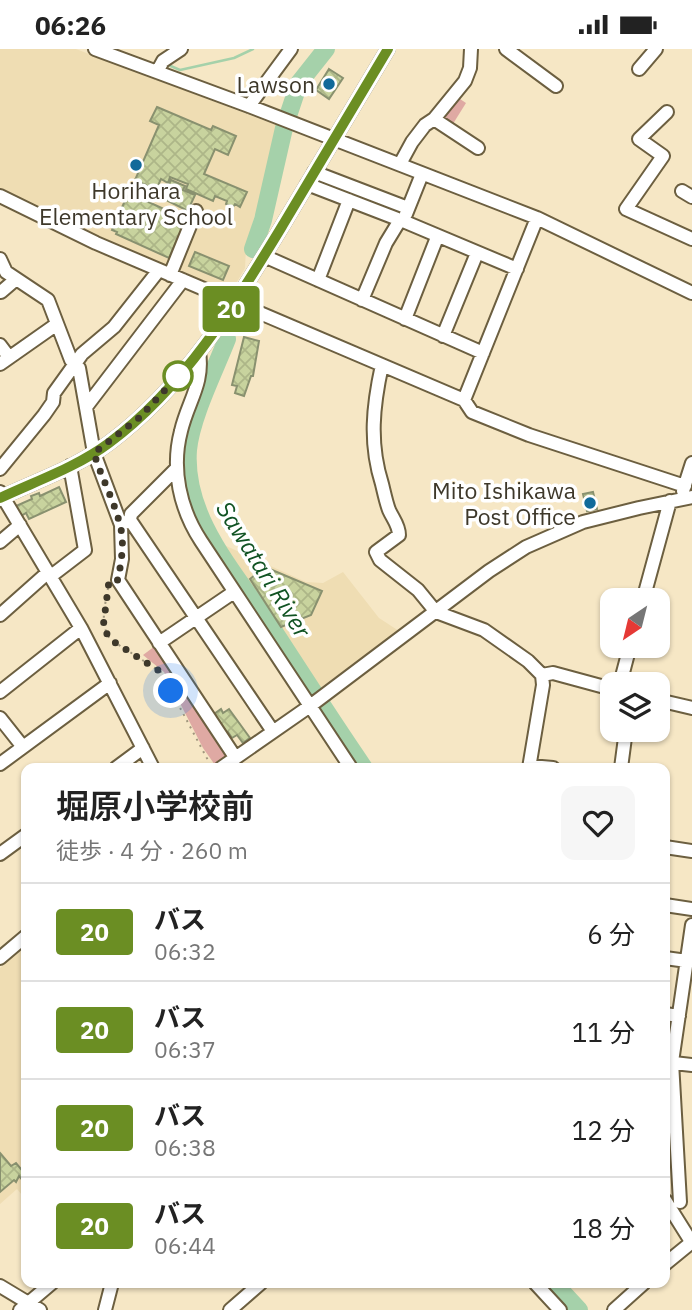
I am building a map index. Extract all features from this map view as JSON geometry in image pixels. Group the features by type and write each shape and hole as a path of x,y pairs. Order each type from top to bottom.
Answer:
{"street":[{"path":"96,49 537,218 692,293"},
{"path":"157,72 163,61 181,49"},
{"path":"249,106 291,49"},
{"path":"150,763 81,628 1,495 94,453 139,418 199,352 236,302 388,49"},
{"path":"400,165 425,125 434,120 465,81 470,68 471,49"},
{"path":"506,49 556,86"},
{"path":"639,69 656,49"},
{"path":"667,112 639,139 663,156 626,209 692,239"},
{"path":"434,120 478,148"},
{"path":"314,172 408,208"},
{"path":"362,300 386,243 402,221 422,174"},
{"path":"307,184 517,269"},
{"path":"0,211 1,196 96,243 464,400 472,412 682,496"},
{"path":"318,280 349,200"},
{"path":"0,468 44,415 53,402 54,393 82,354 114,327 164,272 196,211"},
{"path":"464,400 537,218"},
{"path":"405,319 436,240"},
{"path":"443,336 477,253"},
{"path":"264,256 483,353"},
{"path":"0,259 6,272 48,300 71,360 79,368 94,453 126,523 196,618 272,730"},
{"path":"1,292 15,279"},
{"path":"86,407 183,280"},
{"path":"0,345 4,361 57,324"},
{"path":"199,352 201,374 180,431 177,468 178,485 191,526 234,592 316,701 348,763"},
{"path":"382,365 373,405 373,437 380,478 390,512 399,528 399,535 376,552 380,560 418,590 436,612 484,630 528,661 542,675 543,685 530,763"},
{"path":"648,588 692,463"},
{"path":"0,615 49,573 55,573 85,550 70,465"},
{"path":"177,468 131,514 126,523 118,580 235,757"},
{"path":"227,763 316,701 510,556 544,537 595,519 682,496"},
{"path":"0,542 20,525"},
{"path":"159,642 234,592"},
{"path":"0,692 81,628"},
{"path":"542,675 553,673 600,686"},
{"path":"0,764 110,683"},
{"path":"670,703 692,708"},
{"path":"0,718 23,747"},
{"path":"622,763 624,742"},
{"path":"123,763 143,748"},
{"path":"0,854 21,839"},
{"path":"670,848 692,851"},
{"path":"670,906 692,909"},
{"path":"670,1054 679,1016 692,925"},
{"path":"0,958 21,940"},
{"path":"670,959 687,961"},
{"path":"670,1015 679,1016"},
{"path":"670,1062 692,1065"},
{"path":"670,1117 676,1202 692,1243 670,1260"},
{"path":"0,1286 24,1306 40,1310"},
{"path":"24,1306 46,1288"},
{"path":"105,1310 111,1288"},
{"path":"230,1310 255,1288"},
{"path":"540,1288 560,1310"},
{"path":"614,1310 638,1288"}],"path":[{"path":"118,580 109,581 104,612 106,633 111,640 161,672 209,763"}],"shaded area":[{"name":"Horihara Elementary School","path":"0,49 76,49 276,125 274,138 279,140 258,214 255,214 246,248 245,268 231,292 96,235 0,189"},
{"path":"457,97 466,103 451,127 441,120"},
{"path":"224,545 306,582 323,583 343,572 379,618 399,631 320,688"},
{"path":"155,646 228,755 218,763 214,763 203,748 164,672 143,655"},
{"path":"21,950 21,1194 17,1189 0,1204 0,968"}],"building":[{"name":"Lawson","path":"329,69 343,78 329,99 316,90"},
{"path":"157,107 211,130 213,126 236,136 228,155 215,149 204,174 247,192 240,207 226,204 227,201 215,196 213,201 186,189 188,184 170,177 168,183 161,179 156,190 135,180 159,125 150,121"},
{"path":"171,180 185,186 183,190 195,195 190,212 162,198"},
{"path":"133,195 186,219 169,258 112,230 127,196 132,198"},
{"path":"195,252 229,266 223,280 189,266"},
{"path":"244,337 259,341 253,376 244,396 235,393 237,386 232,385"},
{"path":"59,487 66,502 29,519 26,513 21,516 16,506 32,499 31,496 39,493 40,496"},
{"path":"593,492 597,509 587,511 583,494"},
{"path":"265,567 322,591 311,615 281,627 250,579"},
{"path":"221,709 223,713 229,709 250,738 243,743 237,735 232,738 227,733 214,714"},
{"path":"0,1153 11,1166 16,1163 21,1169 21,1178 19,1176 16,1182 14,1180 0,1192"}],"waterway":[{"path":"166,64 180,70 234,58 253,49"},
{"name":"Sawatari River","path":"253,249 263,220 284,128 299,83 326,49"},
{"name":"Sawatari River","path":"227,339 198,409 190,437 189,475 194,499 215,545 361,763"},
{"name":"Sawatari River","path":"559,1288 579,1310"}],"bus line":[{"name":"20","path":"0,498 110,443 152,405 199,352 236,302 388,49"}],"place":[{"name":"Lawson","path":"329,84"},
{"name":"Horihara Elementary School","path":"136,165"},
{"name":"Mito Ishikawa Post Office","path":"590,503"}],"route":[{"path":"171,691 161,672 111,640 103,628 109,581 118,580 122,540 121,526 94,453 139,418 178,376"}]}
